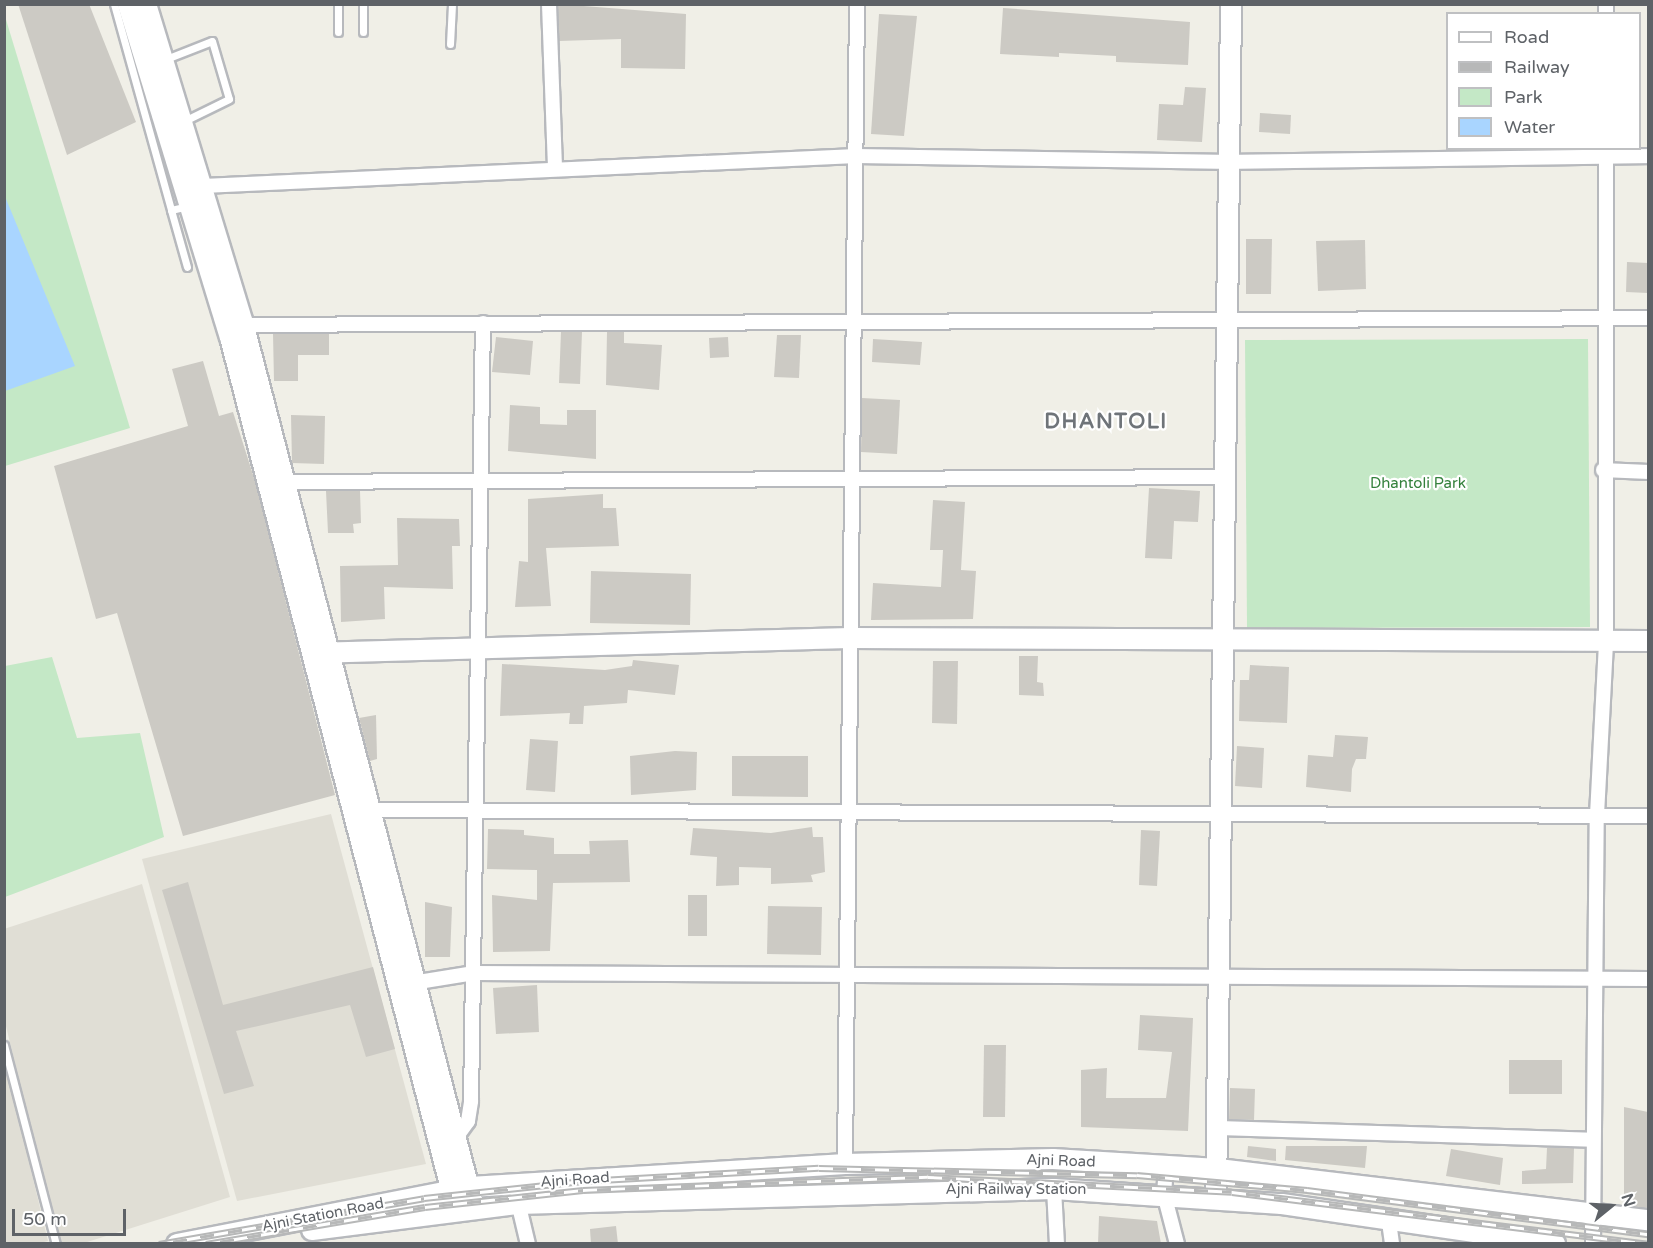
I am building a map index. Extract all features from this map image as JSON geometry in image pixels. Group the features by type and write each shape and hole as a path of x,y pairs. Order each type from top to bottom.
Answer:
{"main road":[{"path":"128,4 191,206 235,325"},
{"path":"146,4 203,186 235,325 454,1157 463,1199 237,1244"},
{"path":"1216,1199 1223,974 1221,813 1226,642 1226,323 1231,4"},
{"path":"321,652 850,638 1226,642 1648,640"},
{"path":"321,652 369,810 408,983 458,1135 454,1157 432,1195"},
{"path":"454,1157 507,1185"},
{"name":"Ajni Road","path":"463,1199 507,1185 845,1164 1053,1159 1218,1169 1648,1220"},
{"name":"Ajni Railway Station","path":"463,1199 518,1204 1054,1189 1216,1199 1555,1244"},
{"name":"Ajni Station Road","path":"177,1244 432,1195 463,1199"}],"street":[{"path":"549,4 555,169"},
{"path":"845,1164 856,4"},
{"path":"203,186 856,156 1229,162 1606,153 1648,156"},
{"path":"1593,1244 1597,815 1606,641 1603,318 1606,153"},
{"path":"235,325 1226,323 1648,318"},
{"path":"458,1135 468,1121 471,1101 481,646 483,323"},
{"path":"1603,470 1648,472"},
{"path":"277,482 852,481 1226,477"},
{"path":"369,810 1648,816"},
{"path":"408,983 474,973 1223,974 1648,979"},
{"path":"1218,1128 1593,1140"},
{"path":"1166,1166 1164,1194 1177,1244"},
{"path":"507,1185 518,1204 528,1244"},
{"path":"1054,1189 1057,1244"},
{"path":"1389,1222 1392,1244"}],"lane":[{"path":"114,4 187,267"},
{"path":"338,4 338,32"},
{"path":"363,4 363,32"},
{"path":"450,44 452,4"},
{"path":"164,60 212,41 229,99 183,121"},
{"path":"171,210 191,206"},
{"path":"4,1045 56,1244"}],"shaded area":[{"path":"331,814 426,1164 237,1201 142,859"},
{"path":"142,884 230,1197 84,1243 58,1243 5,1022 4,929"},
{"path":"5,1062 48,1241 40,1243 5,1243"}],"green space":[{"path":"4,13 130,428 5,466 4,465"},
{"name":"Dhantoli Park","path":"1588,339 1590,627 1247,628 1245,340"},
{"path":"52,657 77,738 140,733 164,837 5,897 5,666"}],"water":[{"path":"4,194 75,366 5,391 4,391"}],"building":[{"path":"18,4 89,4 136,122 67,155"},
{"path":"558,4 686,14 685,69 621,68 621,39 559,41"},
{"path":"1003,8 1190,22 1188,65 1116,62 1116,56 1059,53 1059,57 1000,54"},
{"path":"879,14 917,16 904,136 871,134"},
{"path":"1185,87 1206,88 1202,142 1157,140 1159,104 1183,105"},
{"path":"1260,113 1291,115 1290,134 1259,132"},
{"path":"1246,239 1272,239 1271,294 1246,294"},
{"path":"1365,240 1366,289 1318,291 1316,241"},
{"path":"1627,262 1648,263 1648,293 1626,292"},
{"path":"561,332 582,332 580,384 559,383"},
{"path":"607,332 624,332 624,343 662,345 659,390 606,385"},
{"path":"273,334 329,334 329,355 298,355 298,381 274,381"},
{"path":"777,335 801,335 799,378 774,377"},
{"path":"496,337 533,341 530,375 492,372"},
{"path":"728,337 729,357 710,358 709,338"},
{"path":"873,339 922,342 920,365 872,362"},
{"path":"203,361 219,416 233,412 256,484 335,795 183,836 117,613 96,619 54,466 188,426 172,369"},
{"path":"862,398 900,400 897,454 861,452"},
{"path":"510,405 540,407 540,424 567,425 567,410 596,410 596,459 508,451"},
{"path":"291,415 325,416 324,464 292,463"},
{"path":"1149,488 1200,491 1198,522 1174,521 1172,559 1145,558"},
{"path":"326,491 360,491 361,523 353,524 354,533 328,533"},
{"path":"603,494 603,508 616,508 619,546 546,548 551,606 515,607 519,561 528,562 528,499"},
{"path":"933,500 965,502 961,570 976,571 973,619 871,620 873,583 941,587 943,550 930,550"},
{"path":"397,518 459,519 460,546 452,546 453,589 384,587 385,619 341,622 340,566 398,565"},
{"path":"591,571 691,574 690,625 590,623"},
{"path":"1019,656 1038,656 1037,682 1043,683 1044,696 1019,695"},
{"path":"633,660 679,665 675,695 628,690 627,703 584,706 583,724 569,724 570,713 500,716 502,664 605,670 632,666"},
{"path":"933,661 958,661 957,724 932,723"},
{"path":"1250,665 1289,667 1287,723 1239,721 1240,680 1249,680"},
{"path":"376,715 377,759 370,761 359,718"},
{"path":"1335,735 1368,737 1366,759 1356,759 1352,769 1351,792 1306,787 1308,755 1333,757"},
{"path":"530,739 558,741 555,792 526,790"},
{"path":"1237,746 1264,748 1262,788 1235,786"},
{"path":"675,751 697,752 696,790 631,795 630,756"},
{"path":"732,756 808,756 808,797 732,796"},
{"path":"812,827 813,837 823,837 825,872 811,875 813,882 771,884 771,868 739,867 739,885 716,886 717,857 690,855 693,828 771,833"},
{"path":"488,829 524,830 524,835 554,838 554,854 590,854 589,841 628,840 630,882 553,883 550,951 493,952 492,895 537,900 537,870 487,869"},
{"path":"1141,830 1160,831 1157,886 1139,885"},
{"path":"188,882 223,1005 373,967 395,1049 366,1057 350,1005 236,1031 254,1086 224,1094 162,890"},
{"path":"688,895 707,895 707,936 688,936"},
{"path":"425,902 452,907 450,957 425,957"},
{"path":"768,906 822,907 821,955 767,954"},
{"path":"537,985 539,1032 496,1034 493,988"},
{"path":"1140,1015 1193,1018 1188,1131 1081,1127 1081,1070 1107,1068 1106,1098 1166,1098 1172,1052 1138,1050"},
{"path":"984,1045 1006,1045 1005,1117 983,1117"},
{"path":"1509,1060 1562,1060 1562,1094 1509,1094"},
{"path":"1230,1088 1255,1089 1254,1120 1229,1119"},
{"path":"1624,1107 1648,1112 1648,1208 1624,1205"},
{"path":"1248,1146 1276,1149 1276,1161 1247,1157"},
{"path":"1286,1146 1367,1146 1365,1168 1285,1160"},
{"path":"1547,1148 1574,1148 1573,1183 1522,1184 1522,1171 1546,1169"},
{"path":"1451,1149 1503,1158 1500,1185 1446,1176"},
{"path":"1099,1216 1157,1221 1161,1244 1098,1244"},
{"path":"616,1226 618,1244 591,1244 590,1229"}],"railway":[{"path":"159,1244 424,1198 583,1181 819,1168 1137,1175 1307,1190 1648,1234"},
{"path":"206,1244 425,1207 583,1190 928,1177 1232,1192 1648,1244"}],"district":[{"name":"DHANTOLI","path":"1106,422"}]}
